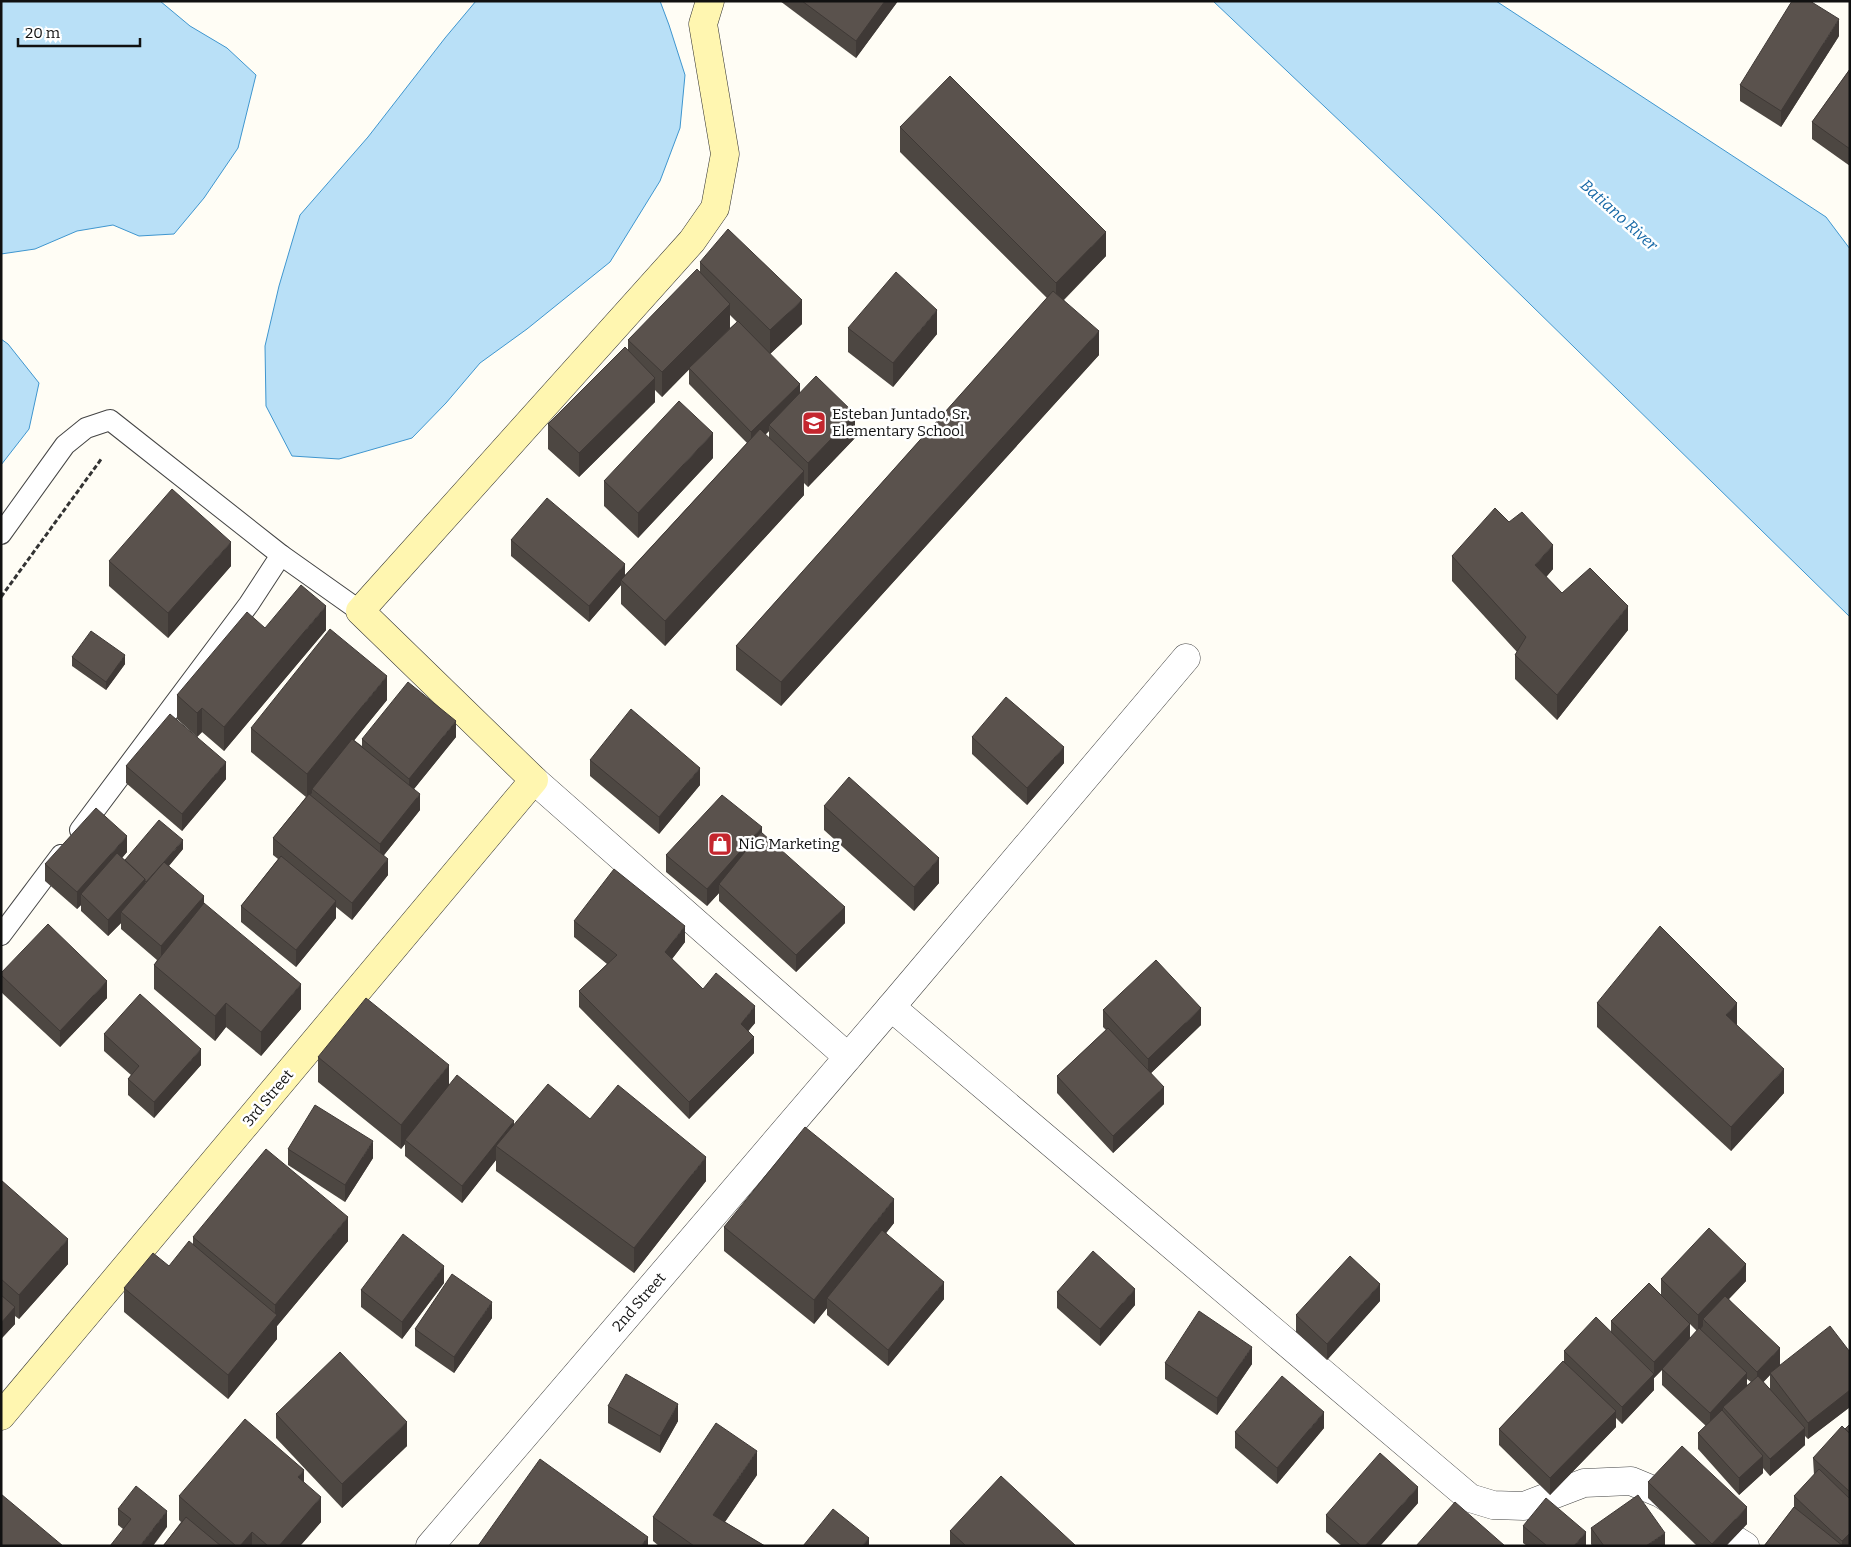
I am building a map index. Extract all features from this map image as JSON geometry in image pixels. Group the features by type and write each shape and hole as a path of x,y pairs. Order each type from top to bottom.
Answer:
{"street":[{"path":"710,1 703,24 725,154 715,208 692,241 360,611 534,780 848,1058"},
{"name":"2nd Street","path":"430,1546 891,1008 1186,658"},
{"name":"3rd Street","path":"1,1416 534,780"},
{"path":"891,1008 1470,1498 1493,1505 1524,1506 1584,1483 1631,1481 1660,1492 1745,1546"}],"lane":[{"path":"1,534 64,444 86,428 110,420 281,555 360,611"},
{"path":"1,935 248,604 281,555"}],"path":[{"path":"1,597 122,431"}],"water":[{"path":"1,1 160,1 190,26 227,48 256,75 238,148 204,198 174,234 139,236 113,225 77,231 35,249 1,254"},
{"path":"476,1 660,1 685,75 680,128 660,181 610,262 527,329 480,363 446,403 412,438 339,459 292,456 266,406 265,346 279,286 300,215 368,137"},
{"name":"Batiano River","path":"1213,1 1496,1 1826,217 1850,249 1850,617 1438,214"},
{"path":"1,339 8,344 39,383 29,429 1,465"}],"building":[{"path":"802,1 885,1 856,41"},
{"path":"1792,1 1810,1 1839,19 1781,111 1740,85"},
{"path":"1850,69 1850,149 1812,122"},
{"path":"950,76 1106,232 1056,283 900,127"},
{"path":"728,229 802,300 770,330 700,262"},
{"path":"697,269 730,304 662,372 628,340"},
{"path":"896,272 937,310 893,363 848,328"},
{"path":"1053,291 1099,331 781,682 736,646"},
{"path":"738,321 800,384 751,432 689,368"},
{"path":"625,347 655,378 579,453 548,424"},
{"path":"816,376 855,414 808,463 769,425"},
{"path":"679,401 713,433 638,513 604,481"},
{"path":"760,429 804,471 665,621 621,580"},
{"path":"172,489 231,542 168,613 109,561"},
{"path":"547,498 625,564 589,606 511,540"},
{"path":"1495,508 1509,522 1522,512 1553,545 1535,565 1562,593 1590,568 1628,606 1557,695 1515,655 1526,637 1452,556"},
{"path":"301,585 326,606 224,727 202,708 197,713 177,695 247,612 265,628"},
{"path":"330,629 387,676 307,774 251,728"},
{"path":"91,631 125,655 106,682 72,657"},
{"path":"408,682 456,721 409,779 362,739"},
{"path":"1006,697 1064,747 1027,788 972,737"},
{"path":"631,709 700,768 659,817 590,760"},
{"path":"170,714 226,762 182,814 126,766"},
{"path":"352,739 420,794 380,844 312,789"},
{"path":"849,777 939,858 914,887 824,806"},
{"path":"309,794 388,859 352,903 273,838"},
{"path":"722,795 762,827 707,889 666,855"},
{"path":"96,808 127,836 77,892 45,864"},
{"path":"159,820 183,840 146,882 125,860"},
{"path":"761,832 845,907 796,955 719,884"},
{"path":"117,853 145,879 108,920 81,894"},
{"path":"281,856 336,901 296,950 241,906"},
{"path":"164,862 204,896 161,946 121,912"},
{"path":"614,869 685,926 665,952 703,989 716,973 755,1006 741,1024 754,1037 689,1102 579,991 617,955 574,921"},
{"path":"204,903 301,984 261,1032 226,1003 215,1016 154,965"},
{"path":"48,924 107,981 60,1031 1,975"},
{"path":"1660,926 1737,1003 1726,1015 1784,1069 1731,1127 1597,1003"},
{"path":"1156,960 1201,1008 1148,1059 1103,1010"},
{"path":"140,994 201,1049 154,1102 128,1079 139,1066 104,1034"},
{"path":"366,998 449,1065 401,1125 318,1057"},
{"path":"1108,1028 1164,1087 1113,1136 1057,1076"},
{"path":"457,1075 514,1121 462,1186 405,1140"},
{"path":"548,1084 590,1119 618,1085 706,1157 634,1248 496,1146"},
{"path":"315,1105 373,1141 345,1185 288,1149"},
{"path":"805,1127 894,1199 814,1300 724,1227"},
{"path":"266,1149 348,1217 275,1305 193,1237"},
{"path":"1,1180 68,1239 19,1295 1,1279"},
{"path":"1709,1228 1746,1264 1698,1315 1661,1279"},
{"path":"882,1230 944,1282 888,1350 827,1298"},
{"path":"403,1234 444,1266 402,1322 361,1290"},
{"path":"189,1241 277,1315 228,1375 124,1288 153,1253 169,1266"},
{"path":"1093,1251 1135,1289 1100,1329 1057,1292"},
{"path":"1350,1256 1380,1284 1327,1344 1296,1315"},
{"path":"452,1274 492,1302 454,1357 415,1329"},
{"path":"1649,1283 1690,1324 1654,1362 1611,1321"},
{"path":"1,1295 15,1307 1,1323"},
{"path":"1725,1296 1780,1348 1757,1372 1703,1319"},
{"path":"1199,1311 1252,1347 1217,1398 1165,1363"},
{"path":"1596,1317 1654,1374 1622,1407 1564,1351"},
{"path":"1830,1326 1850,1352 1850,1390 1808,1423 1770,1373"},
{"path":"1699,1328 1747,1373 1710,1413 1662,1369"},
{"path":"340,1352 407,1422 342,1484 276,1414"},
{"path":"1563,1361 1616,1411 1550,1478 1499,1429"},
{"path":"626,1374 678,1404 660,1436 608,1406"},
{"path":"1282,1376 1324,1412 1277,1468 1235,1432"},
{"path":"1758,1376 1805,1428 1770,1459 1723,1407"},
{"path":"1722,1410 1763,1456 1739,1478 1698,1433"},
{"path":"245,1419 304,1470 298,1477 321,1497 279,1546 268,1546 252,1532 240,1546 236,1546 179,1496"},
{"path":"716,1423 757,1451 713,1515 765,1546 694,1546 653,1517"},
{"path":"1850,1424 1850,1433 1845,1429"},
{"path":"1842,1426 1850,1434 1850,1492 1813,1458"},
{"path":"1682,1446 1747,1507 1712,1544 1648,1482"},
{"path":"1380,1453 1418,1487 1365,1546 1361,1546 1326,1515"},
{"path":"540,1459 648,1537 641,1546 478,1546"},
{"path":"1819,1469 1850,1499 1850,1533 1842,1541 1794,1496"},
{"path":"1001,1476 1076,1546 966,1546 950,1531"},
{"path":"136,1486 167,1511 140,1546 110,1546 131,1519 118,1509"},
{"path":"1,1494 63,1546 1,1546"},
{"path":"1638,1495 1665,1533 1646,1546 1604,1546 1591,1528"},
{"path":"1546,1498 1586,1532 1574,1546 1547,1546 1523,1526"},
{"path":"1455,1502 1505,1546 1416,1546"},
{"path":"1794,1507 1843,1546 1764,1546"},
{"path":"833,1509 869,1538 862,1546 803,1546"},
{"path":"186,1517 221,1546 163,1546"}],"place":[{"name":"Esteban Juntado, Sr. Elementary School","path":"814,423"},
{"name":"NiG Marketing","path":"720,844"}]}
